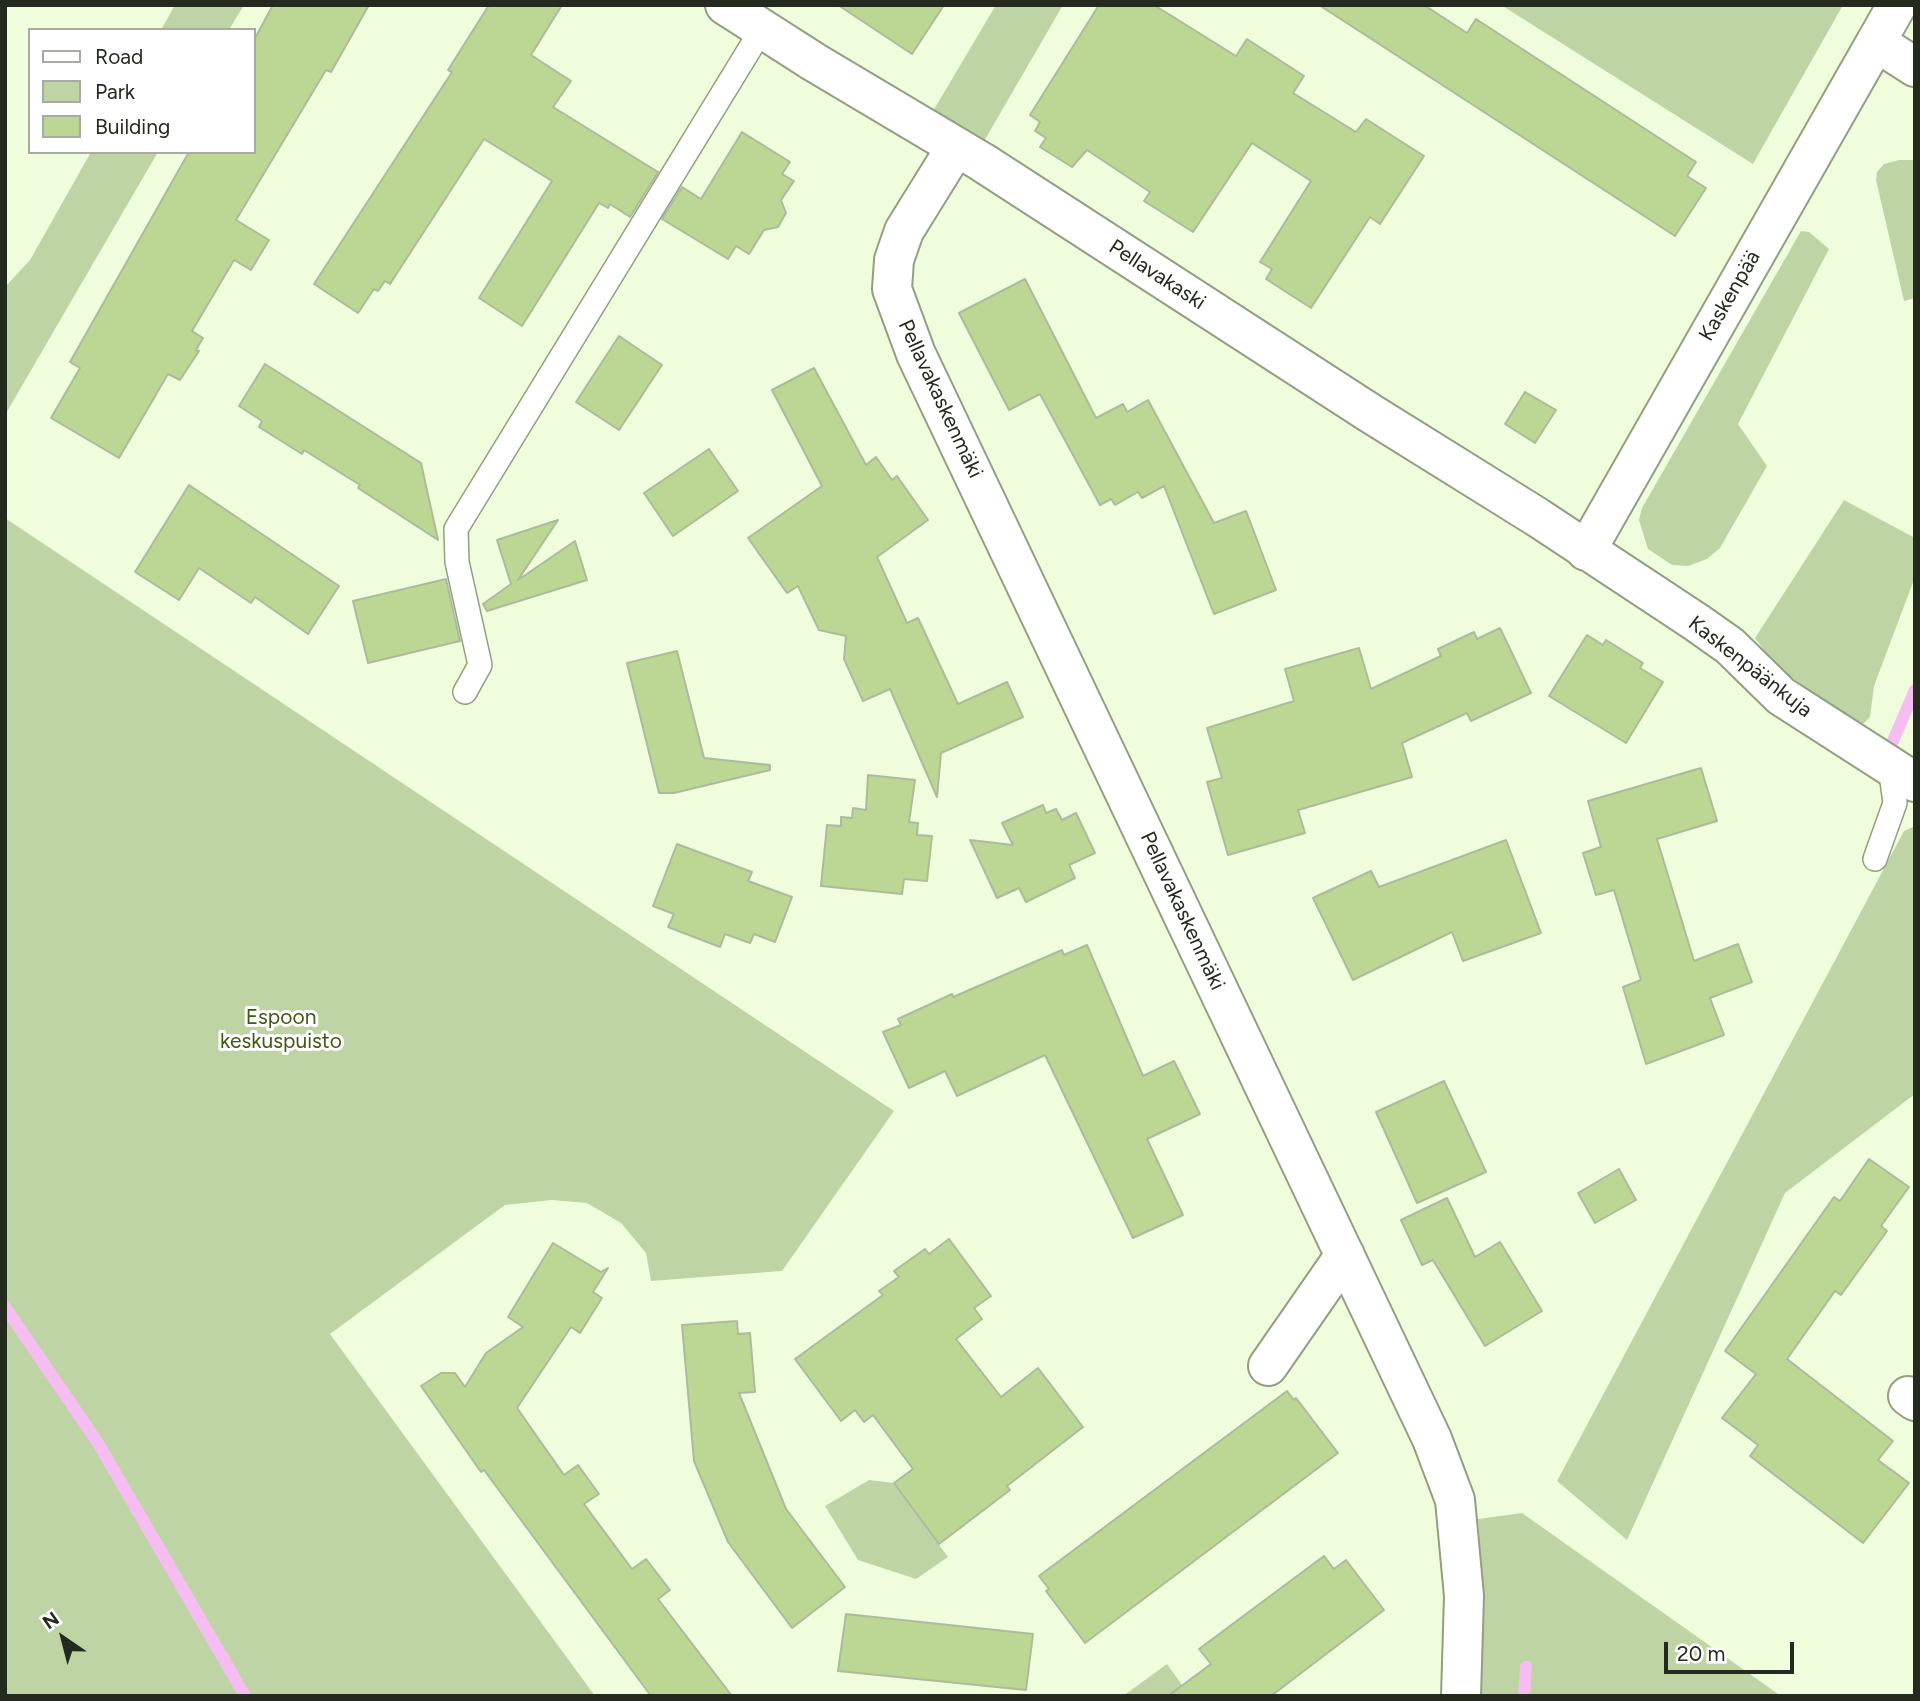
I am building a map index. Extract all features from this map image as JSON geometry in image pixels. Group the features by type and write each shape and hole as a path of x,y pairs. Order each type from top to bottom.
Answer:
{"street":[{"name":"Pellavakaski","path":"725,5 956,147 1586,551"},
{"name":"Kaskenpää","path":"1586,551 1897,5"},
{"path":"1875,42 1915,67"},
{"name":"Pellavakaskenmäki","path":"956,147 904,231 894,260 892,289 916,354 1432,1438 1455,1500 1464,1596 1461,1696"},
{"name":"Kaskenpäänkuja","path":"1586,551 1707,629 1730,646 1781,696 1902,774"},
{"path":"1268,1366 1345,1255"}],"lane":[{"path":"465,692 480,665 457,562 456,528 762,29"},
{"path":"1875,859 1895,803 1902,774"}],"green space":[{"path":"175,5 244,5 230,28 162,28"},
{"path":"996,5 1063,5 983,143 933,111"},
{"path":"1501,5 1843,5 1753,164"},
{"path":"90,154 157,154 5,415 5,287 30,260"},
{"path":"1915,160 1915,298 1904,301 1876,180 1877,172 1884,164"},
{"path":"1801,231 1809,232 1829,249 1738,424 1767,466 1720,548 1707,559 1688,566 1672,565 1648,549 1639,520 1642,508"},
{"path":"1844,500 1915,538 1915,577 1874,686 1870,717 1864,723 1855,724 1774,664 1755,638"},
{"name":"Espoon keskuspuisto","path":"5,518 894,1111 782,1271 651,1281 646,1253 621,1223 587,1203 552,1200 505,1205 330,1334 595,1696 5,1696"},
{"path":"1915,826 1915,1094 1785,1193 1627,1540 1557,1481 1904,831"},
{"path":"869,1480 894,1483 948,1557 916,1579 858,1560 825,1506"},
{"path":"1522,1513 1781,1696 1472,1696 1483,1584 1478,1519"},
{"path":"1167,1664 1190,1696 1123,1696"}],"building":[{"path":"273,5 369,5 331,72 326,70 236,220 269,240 251,270 234,260 192,331 203,338 196,350 199,351 180,380 168,374 119,458 51,418 80,368 70,362 188,154 256,154 256,36"},
{"path":"489,5 562,5 531,55 571,81 553,107 658,172 630,217 610,204 608,208 599,203 522,326 479,298 552,181 484,139 390,284 385,281 378,291 374,289 358,313 314,284 452,72 448,70"},
{"path":"838,5 944,5 912,54"},
{"path":"1099,5 1154,5 1236,56 1247,39 1304,76 1293,93 1356,132 1366,119 1424,156 1380,224 1370,217 1311,308 1266,279 1272,269 1260,262 1311,181 1252,143 1193,232 1144,201 1150,192 1087,150 1072,167 1040,147 1046,138 1035,131 1040,122 1030,115"},
{"path":"1319,5 1424,5 1467,33 1476,19 1696,162 1687,176 1706,188 1675,236"},
{"path":"742,132 790,162 782,174 794,181 781,200 786,213 778,227 764,230 749,254 736,246 728,259 662,219 682,187 701,199"},
{"path":"1025,279 1096,418 1123,404 1127,412 1148,400 1214,523 1246,511 1276,590 1214,614 1164,486 1142,498 1138,492 1115,505 1111,499 1100,505 1040,394 1009,410 959,313"},
{"path":"619,336 662,365 619,430 576,402"},
{"path":"265,364 421,463 438,540 358,488 360,485 304,450 302,454 259,427 262,421 239,406"},
{"path":"814,368 866,465 876,457 892,480 897,476 928,520 877,557 907,623 918,618 958,704 1007,682 1023,717 941,753 937,797 890,689 863,701 844,659 846,636 819,630 798,586 787,593 748,538 822,486 772,390"},
{"path":"1525,392 1556,410 1535,443 1505,424"},
{"path":"709,449 738,491 673,536 644,493"},
{"path":"189,485 339,586 308,634 255,597 251,603 199,568 179,600 135,572"},
{"path":"558,520 518,580 575,541 587,580 487,611 483,604 511,584 497,540"},
{"path":"446,579 460,641 368,663 353,601"},
{"path":"1500,628 1531,693 1471,721 1467,713 1402,743 1412,777 1298,810 1305,833 1228,855 1207,782 1222,778 1207,728 1294,701 1285,669 1359,648 1371,689 1441,656 1438,649 1474,632 1477,639"},
{"path":"1587,635 1603,645 1606,640 1643,663 1640,668 1663,682 1626,743 1549,696"},
{"path":"677,651 704,758 770,765 770,770 674,793 659,793 627,663"},
{"path":"1701,768 1717,821 1657,839 1694,961 1738,944 1752,982 1710,998 1724,1035 1646,1064 1623,987 1641,980 1614,890 1596,895 1583,853 1601,847 1588,801"},
{"path":"868,775 915,780 909,822 918,823 917,835 932,836 927,881 904,879 902,894 821,886 827,825 841,826 841,817 852,818 853,808 866,810"},
{"path":"1043,805 1046,813 1056,809 1062,820 1076,813 1095,853 1069,865 1075,878 1026,902 1019,888 997,898 970,840 1013,845 1002,823"},
{"path":"1506,840 1541,933 1463,961 1452,932 1353,980 1313,898 1371,871 1379,887"},
{"path":"677,844 752,872 748,881 792,897 775,942 754,934 750,943 725,934 720,947 668,927 674,914 653,906"},
{"path":"1087,945 1143,1076 1174,1061 1200,1114 1147,1139 1183,1215 1133,1238 1045,1055 957,1096 945,1071 909,1088 883,1032 901,1025 898,1019 952,994 953,997 1062,950 1064,955"},
{"path":"1444,1081 1486,1172 1417,1203 1376,1112"},
{"path":"1869,1159 1909,1187 1881,1226 1887,1231 1841,1295 1835,1291 1787,1359 1893,1441 1878,1460 1909,1483 1863,1543 1750,1456 1758,1445 1722,1418 1756,1374 1725,1351 1834,1197 1840,1201"},
{"path":"1619,1169 1636,1200 1595,1223 1578,1193"},
{"path":"1447,1198 1475,1257 1500,1242 1542,1311 1485,1346 1433,1260 1422,1265 1401,1220"},
{"path":"949,1239 991,1296 974,1308 982,1319 956,1339 1001,1397 1038,1368 1083,1427 1007,1486 1010,1490 939,1544 894,1483 913,1469 873,1415 864,1422 855,1410 841,1421 795,1359 883,1295 879,1291 899,1277 894,1271 925,1249 929,1254"},
{"path":"553,1243 601,1272 608,1268 593,1292 602,1298 580,1333 571,1327 517,1408 564,1475 578,1465 599,1494 584,1504 632,1569 646,1559 670,1590 658,1599 732,1696 651,1696 484,1470 481,1472 421,1386 441,1373 455,1373 465,1387 486,1353 523,1327 508,1317"},
{"path":"737,1321 738,1334 750,1333 755,1392 739,1393 786,1509 845,1587 792,1628 728,1542 694,1461 682,1325"},
{"path":"1287,1391 1294,1400 1296,1398 1338,1453 1085,1643 1046,1591 1049,1589 1039,1576"},
{"path":"1324,1556 1334,1569 1346,1560 1384,1610 1271,1696 1168,1696 1211,1664 1199,1649"},
{"path":"846,1614 1033,1634 1026,1690 838,1671"}],"waterway":[{"path":"1893,741 1915,690"},
{"path":"5,1307 98,1443 245,1696"},
{"path":"1524,1696 1526,1667"}]}
